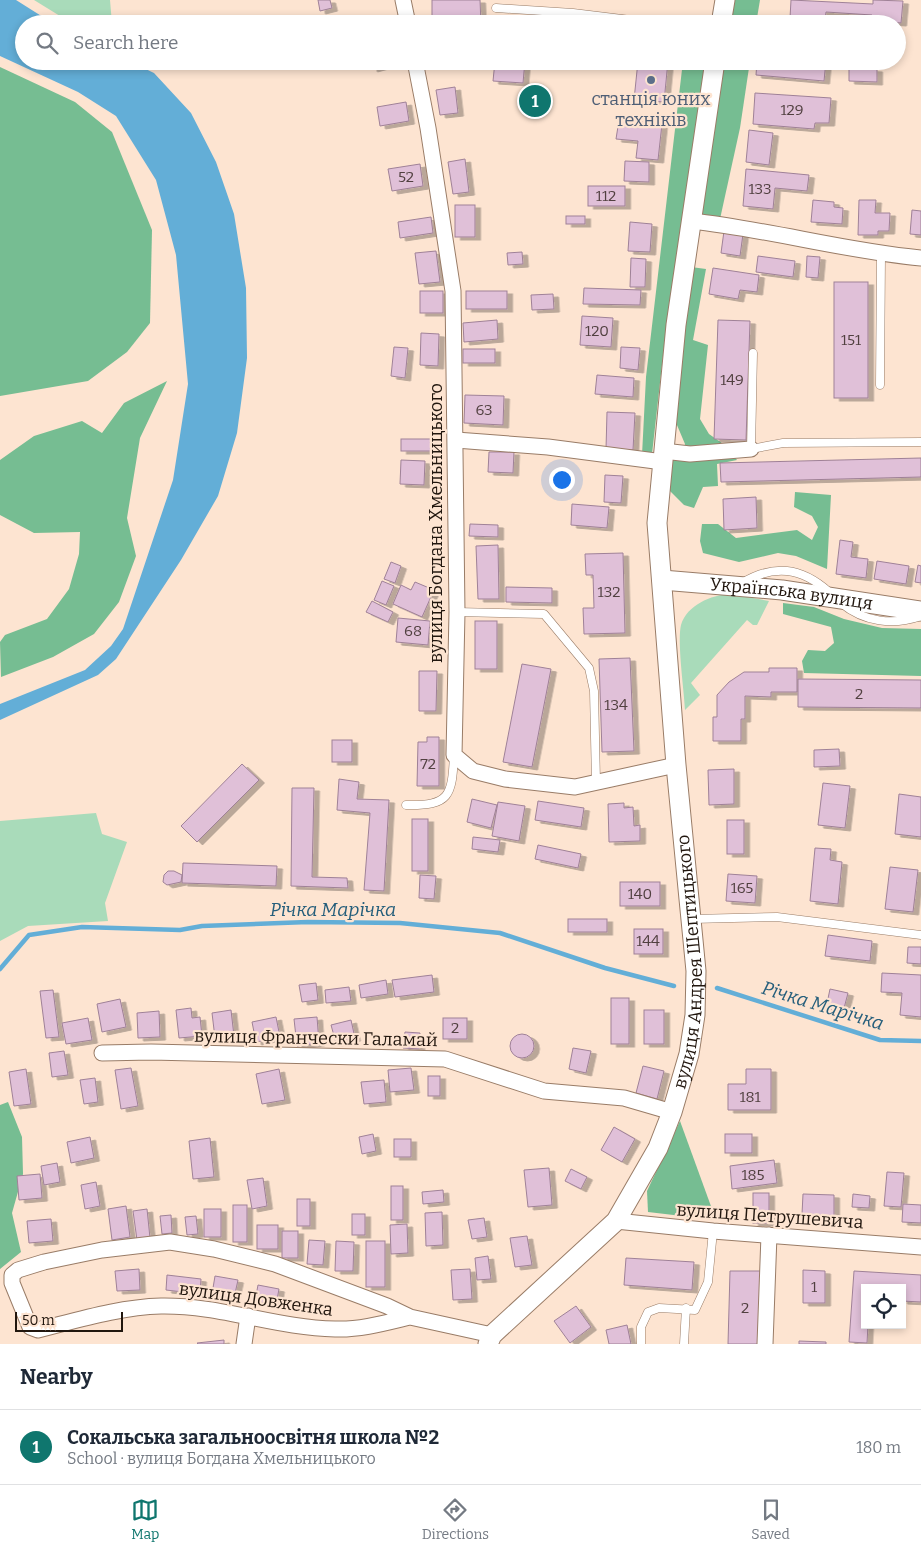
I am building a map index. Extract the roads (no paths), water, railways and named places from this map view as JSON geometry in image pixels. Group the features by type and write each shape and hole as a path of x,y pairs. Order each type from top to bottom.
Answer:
{"street":[{"path":"403,0 406,15"},
{"path":"722,15 725,0"},
{"name":"вулиця Богдана Хмельницького","path":"417,70 428,128 453,290 457,612 454,755"},
{"name":"вулиця Андрея Шептицького","path":"490,1339 616,1221 658,1148 672,1112 688,1054 695,1015 696,971 676,765 657,523 676,325 714,70"},
{"path":"691,221 722,224 881,254 921,258"},
{"path":"456,440 663,457 751,449"},
{"name":"Українська вулиця","path":"662,580 738,585 921,611"},
{"path":"454,755 473,771 505,779 575,787 676,765"},
{"name":"вулиця Франчески Галамай","path":"102,1053 151,1052 445,1059 544,1091 624,1098 672,1112"},
{"name":"вулиця Петрушевича","path":"616,1221 713,1231 921,1247"},
{"path":"765,1344 769,1235"},
{"name":"вулиця Довженка","path":"410,1317 368,1326 336,1330 298,1326 206,1308 161,1306 114,1312 38,1330 30,1327 12,1282 12,1275 18,1270 44,1262 102,1250 170,1242 214,1249 275,1264 387,1306 410,1317 490,1339"},
{"path":"244,1344 248,1316"}],"lane":[{"path":"496,8 589,15"},
{"path":"880,385 881,254"},
{"path":"753,353 751,449 783,443 921,442"},
{"path":"835,598 852,612 873,620 900,622 921,616"},
{"path":"457,612 544,614 584,661 589,668 594,691 596,782"},
{"path":"406,805 427,806 439,802 448,794 452,785 454,755"},
{"path":"690,919 777,917 921,934"},
{"path":"641,1344 641,1327 648,1312 659,1308 695,1310 708,1282 713,1231"},
{"path":"684,1344 686,1308"}],"water":[{"path":"0,0 16,0 40,15 15,15 15,63 0,56"},
{"path":"30,70 148,70 154,73 191,113 216,162 234,214 246,288 247,358 237,433 218,496 181,560 116,659 98,675 0,720 0,704 85,670 111,646 123,629 173,480 188,384 176,255 156,180 116,116 78,92"}],"waterway":[{"name":"Річка Марічка","path":"0,969 29,935 82,927 180,930 202,926 308,922 400,923 500,933 605,968 674,986"},
{"name":"Річка Марічка","path":"717,988 880,1040 921,1041"}],"place":[{"name":"станція юних техніків","path":"651,80"},
{"name":"Сокальська загальноосвітня школа №2","path":"535,101"}]}
